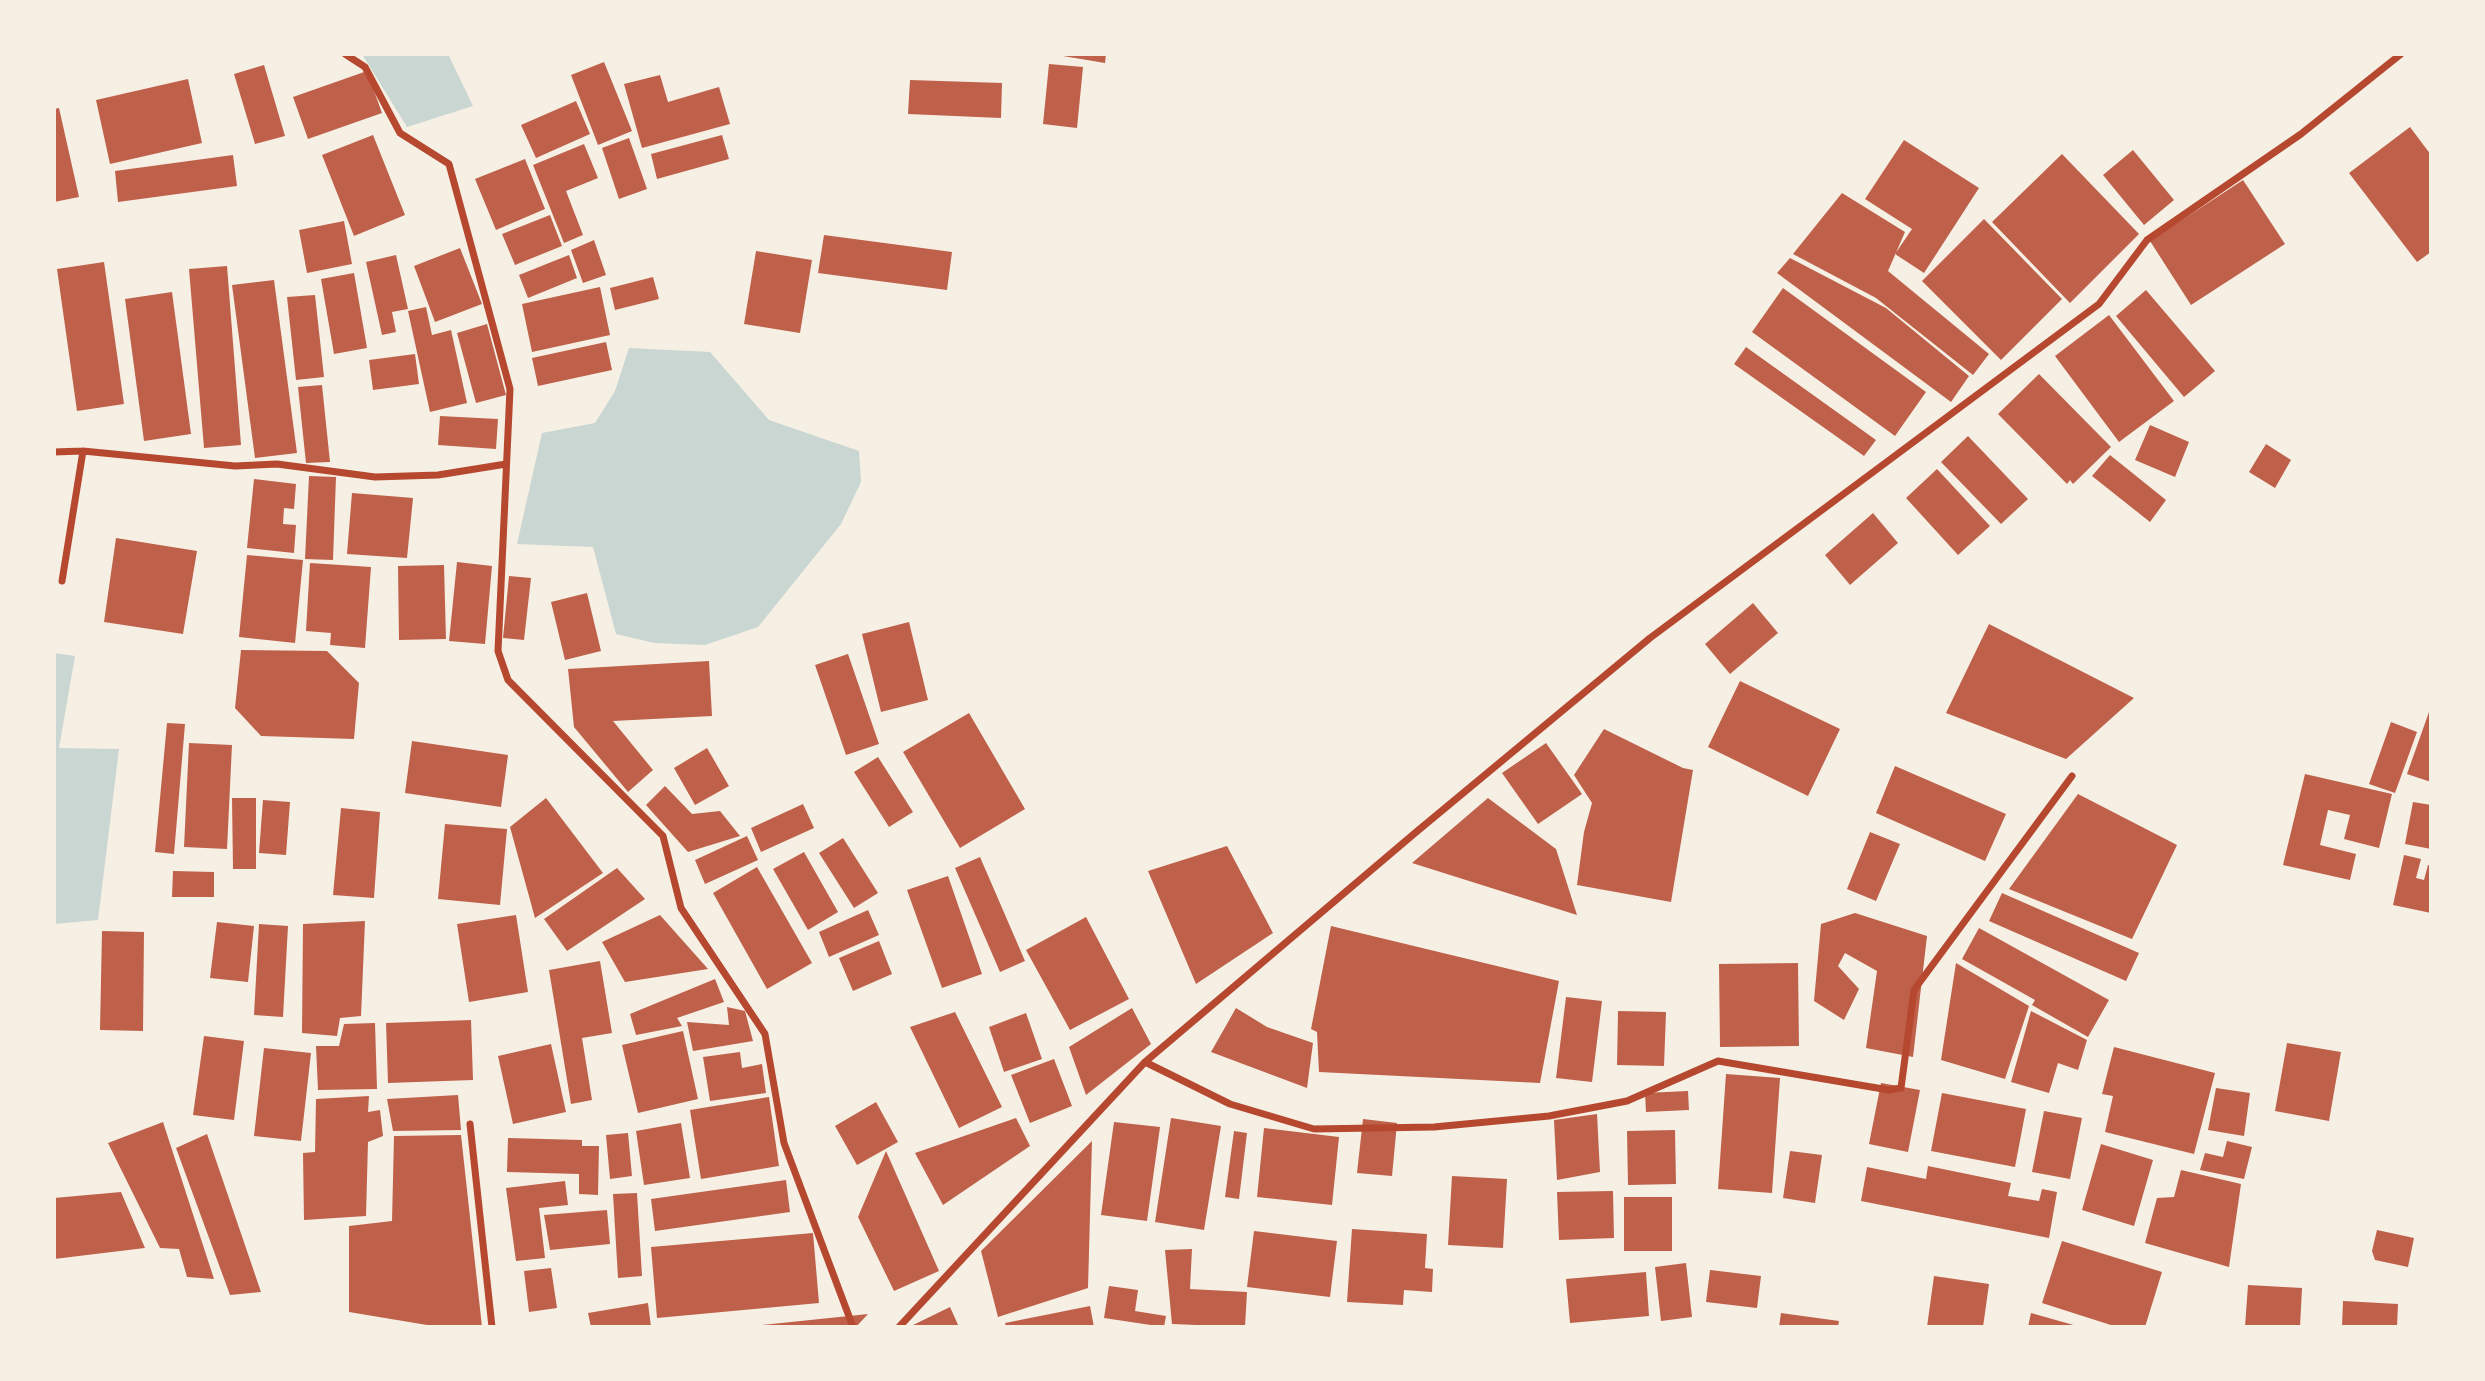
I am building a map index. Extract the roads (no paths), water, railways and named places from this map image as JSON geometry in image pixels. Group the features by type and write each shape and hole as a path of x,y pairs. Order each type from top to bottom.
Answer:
{"street":[{"path":"345,54 365,67 400,133 449,164 510,389 498,651 508,680 663,836 681,908 765,1034 784,1143 853,1327"},
{"path":"899,1327 1146,1062 1650,638 2099,304 2147,240 2301,134 2401,54"},
{"path":"54,452 82,451 235,466 277,464 375,477 438,474 506,464"},
{"path":"62,581 82,451"},
{"path":"1146,1062 1230,1104 1314,1129 1434,1127 1549,1116 1627,1101 1718,1061 1889,1090 1901,1088 1914,990 2072,776"},
{"path":"470,1124 492,1327"}]}
